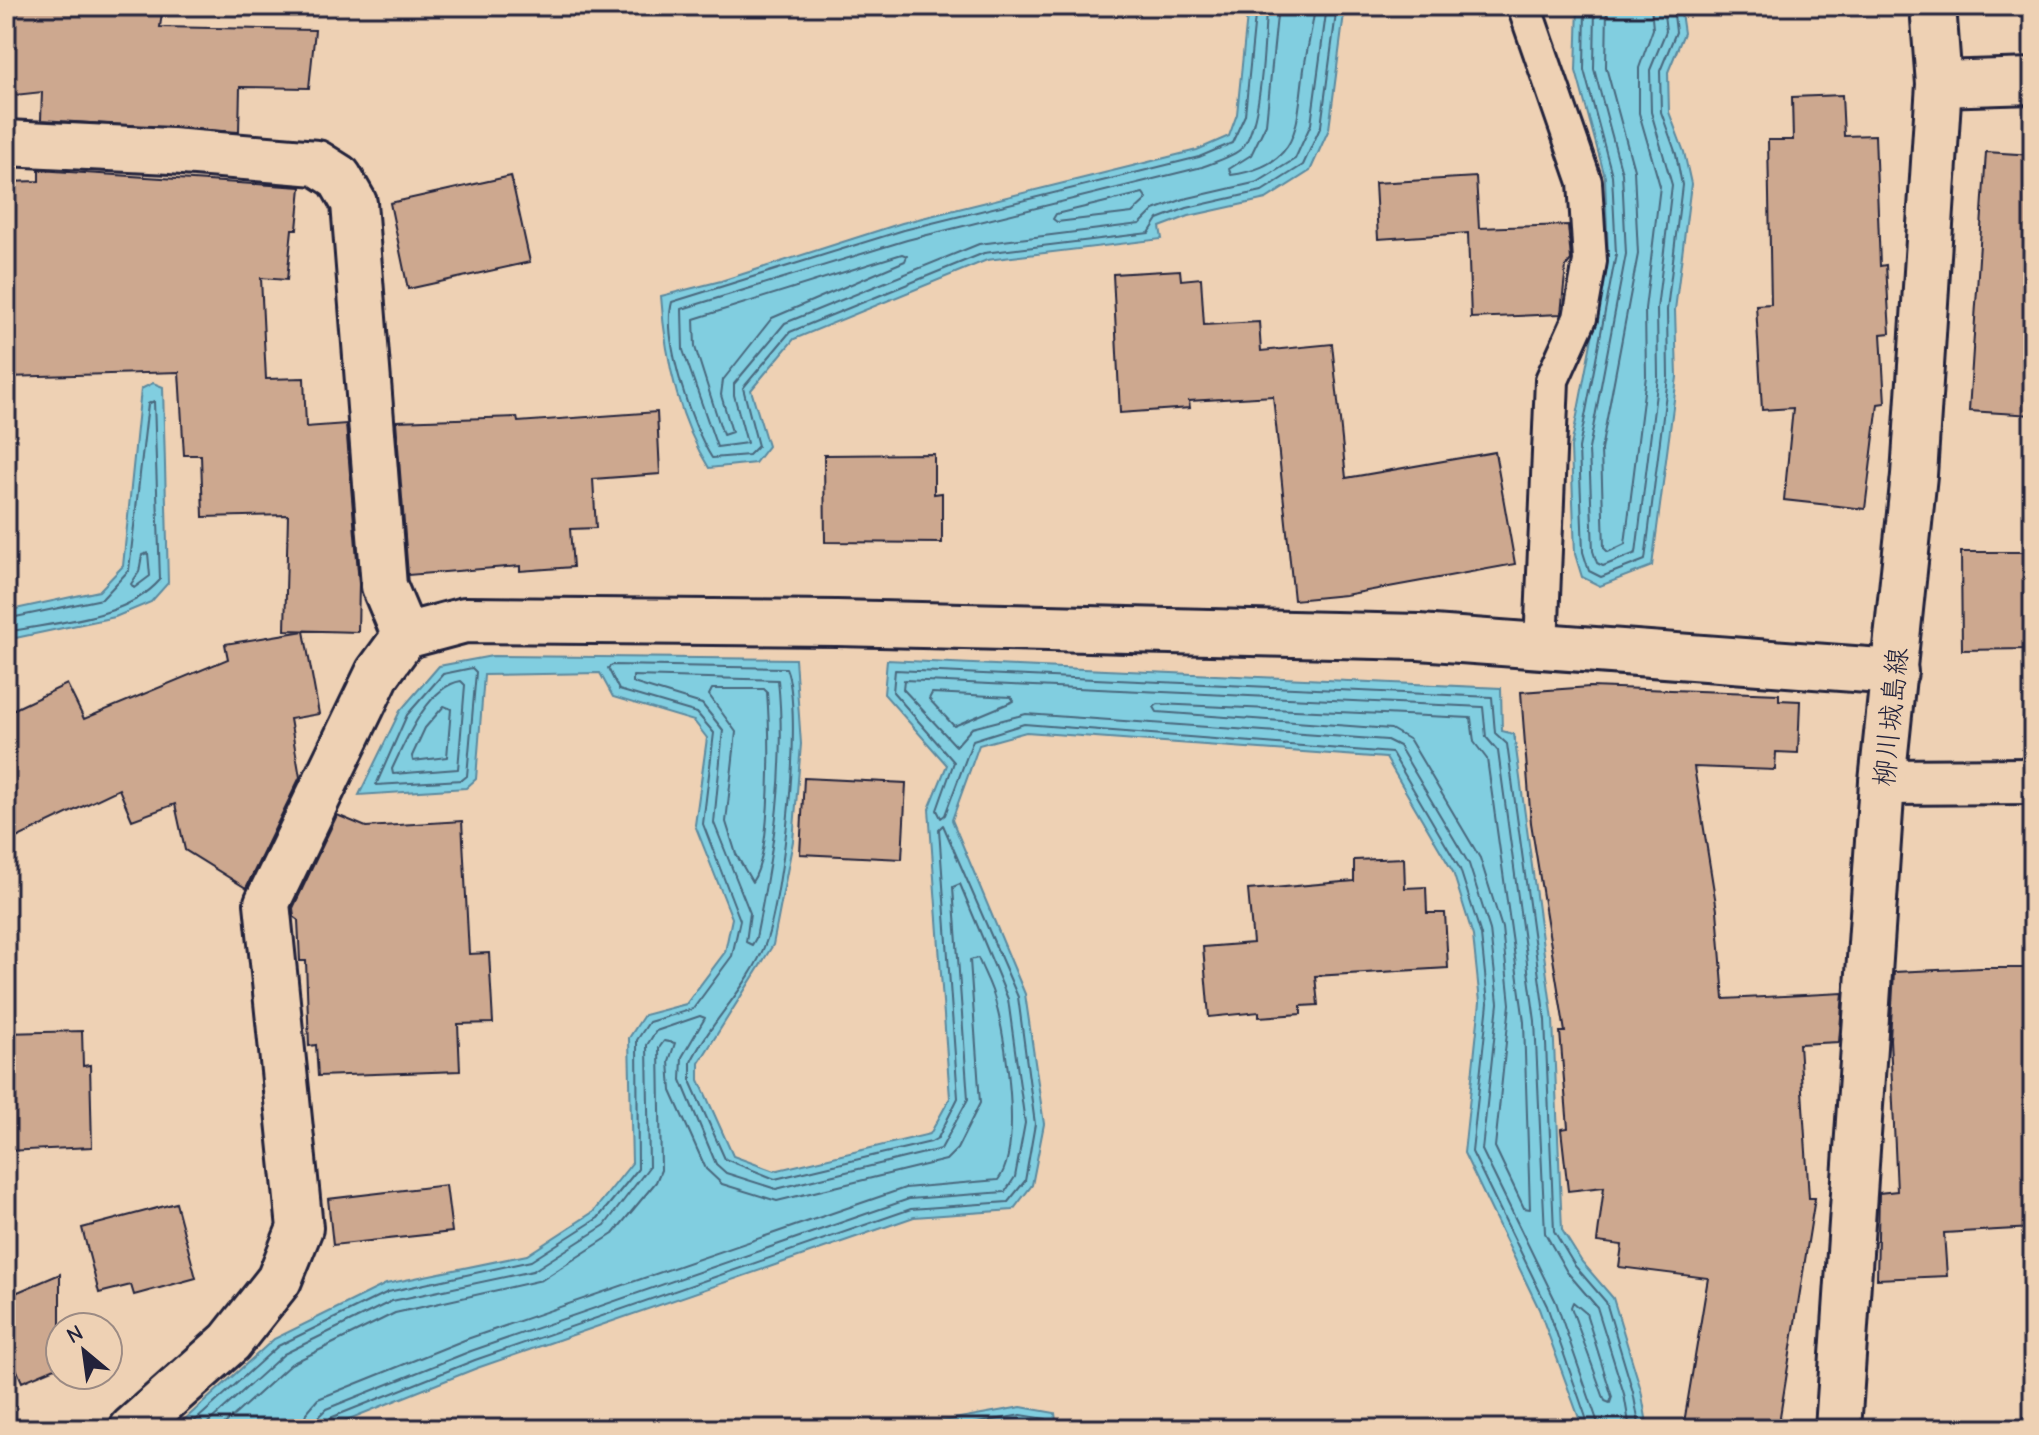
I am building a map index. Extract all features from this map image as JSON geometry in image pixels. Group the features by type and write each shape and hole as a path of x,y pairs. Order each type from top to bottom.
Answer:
{"street":[{"name":"柳川城島線","path":"1838,1429 1882,782 1914,475 1939,84 1933,6"},
{"path":"1939,84 2033,81"},
{"path":"6,143 171,151 317,163 339,177 354,203 384,586 405,636"},
{"path":"132,1429 230,1342 279,1280 300,1228 267,903 378,673 405,636 465,620 545,619 1309,634 1541,646 1895,672"},
{"path":"1882,782 2033,781"}],"lane":[{"path":"1524,6 1585,182 1590,261 1580,318 1552,380 1541,646"}],"water":[{"path":"1248,6 1345,6 1329,129 1310,171 1266,199 1189,216 1160,227 1162,239 987,260 794,339 751,390 768,446 755,463 709,468 689,428 674,385 661,296 721,281 902,223 1197,150 1229,136 1237,114"},
{"path":"1578,6 1680,6 1684,33 1668,72 1669,112 1684,152 1691,184 1675,310 1677,377 1652,566 1600,586 1582,577 1575,554 1571,447 1608,254 1605,177 1576,71"},
{"path":"153,383 163,387 168,583 151,602 115,617 6,640 6,611 99,591 123,566 141,389"},
{"path":"492,656 795,659 801,744 793,841 773,945 699,1063 699,1080 733,1156 774,1171 930,1134 950,1098 929,809 947,765 884,694 887,660 1501,688 1502,731 1514,734 1553,1020 1562,1230 1582,1262 1613,1298 1641,1390 1648,1429 1583,1429 1539,1309 1464,1153 1480,1002 1473,936 1453,872 1386,758 1026,732 979,745 952,820 1025,994 1044,1124 1032,1185 1013,1210 914,1217 477,1368 324,1429 174,1429 274,1339 386,1284 527,1255 593,1212 632,1163 629,1038 644,1015 686,1004 725,952 732,918 695,825 707,738 694,721 613,697 600,673 484,675 476,779 466,788 359,795 400,711 439,666"},
{"path":"1021,1407 1055,1413 1057,1429 925,1429 932,1423"}],"building":[{"path":"6,6 163,6 160,27 315,30 309,88 240,87 239,132 41,120 42,92 6,96"},
{"path":"1842,95 1844,136 1875,135 1880,266 1886,265 1890,333 1881,334 1885,403 1878,404 1865,509 1784,500 1793,408 1762,410 1756,305 1771,304 1768,140 1793,140 1792,97"},
{"path":"1986,152 2033,155 2033,415 1969,411"},
{"path":"39,170 301,187 297,229 292,229 287,280 261,278 266,379 304,378 306,427 346,424 359,584 358,632 285,630 288,515 203,517 201,455 184,455 179,372 6,377 6,182 39,181"},
{"path":"511,176 530,262 408,289 390,203"},
{"path":"1476,177 1479,228 1568,225 1571,260 1566,266 1561,314 1471,318 1468,233 1378,239 1375,183"},
{"path":"1180,270 1181,280 1201,278 1204,325 1259,322 1261,351 1332,344 1346,478 1495,452 1515,564 1345,595 1294,600 1273,396 1189,401 1190,408 1120,413 1113,274"},
{"path":"657,412 660,474 593,479 596,528 570,529 573,567 520,571 520,566 408,575 396,421 517,417 518,422"},
{"path":"934,454 934,494 942,493 942,543 825,542 824,455"},
{"path":"1961,552 2026,552 2026,649 1962,650"},
{"path":"304,631 319,714 290,719 300,777 246,888 185,850 175,804 132,820 119,789 6,843 6,713 67,684 84,719 228,659 225,644"},
{"path":"1590,687 1779,694 1779,700 1800,701 1798,753 1776,752 1775,770 1694,767 1717,910 1724,999 1843,993 1839,1042 1799,1044 1809,1198 1815,1198 1778,1429 1683,1429 1708,1278 1619,1267 1622,1245 1597,1242 1604,1187 1568,1191 1561,1129 1568,1128 1560,1032 1565,1032 1531,823 1521,692"},
{"path":"804,778 906,783 902,859 800,854"},
{"path":"337,815 366,827 462,821 469,954 489,953 493,1023 458,1024 460,1071 318,1076 316,1045 309,1046 306,961 300,961 298,920 294,917 293,908"},
{"path":"1404,858 1405,888 1426,887 1427,913 1445,913 1448,968 1315,976 1318,1005 1301,1006 1301,1014 1259,1017 1259,1012 1209,1017 1203,947 1253,943 1248,890 1354,881 1354,860"},
{"path":"2033,968 2033,1228 1944,1233 1947,1276 1877,1279 1879,1193 1897,1191 1890,1039 1894,972"},
{"path":"82,1031 83,1066 90,1065 92,1147 6,1151 6,1033"},
{"path":"446,1185 452,1232 333,1245 328,1199"},
{"path":"176,1203 196,1278 134,1295 131,1285 99,1293 82,1228"},
{"path":"60,1274 60,1311 44,1311 44,1373 22,1382 6,1345 6,1297"}]}
